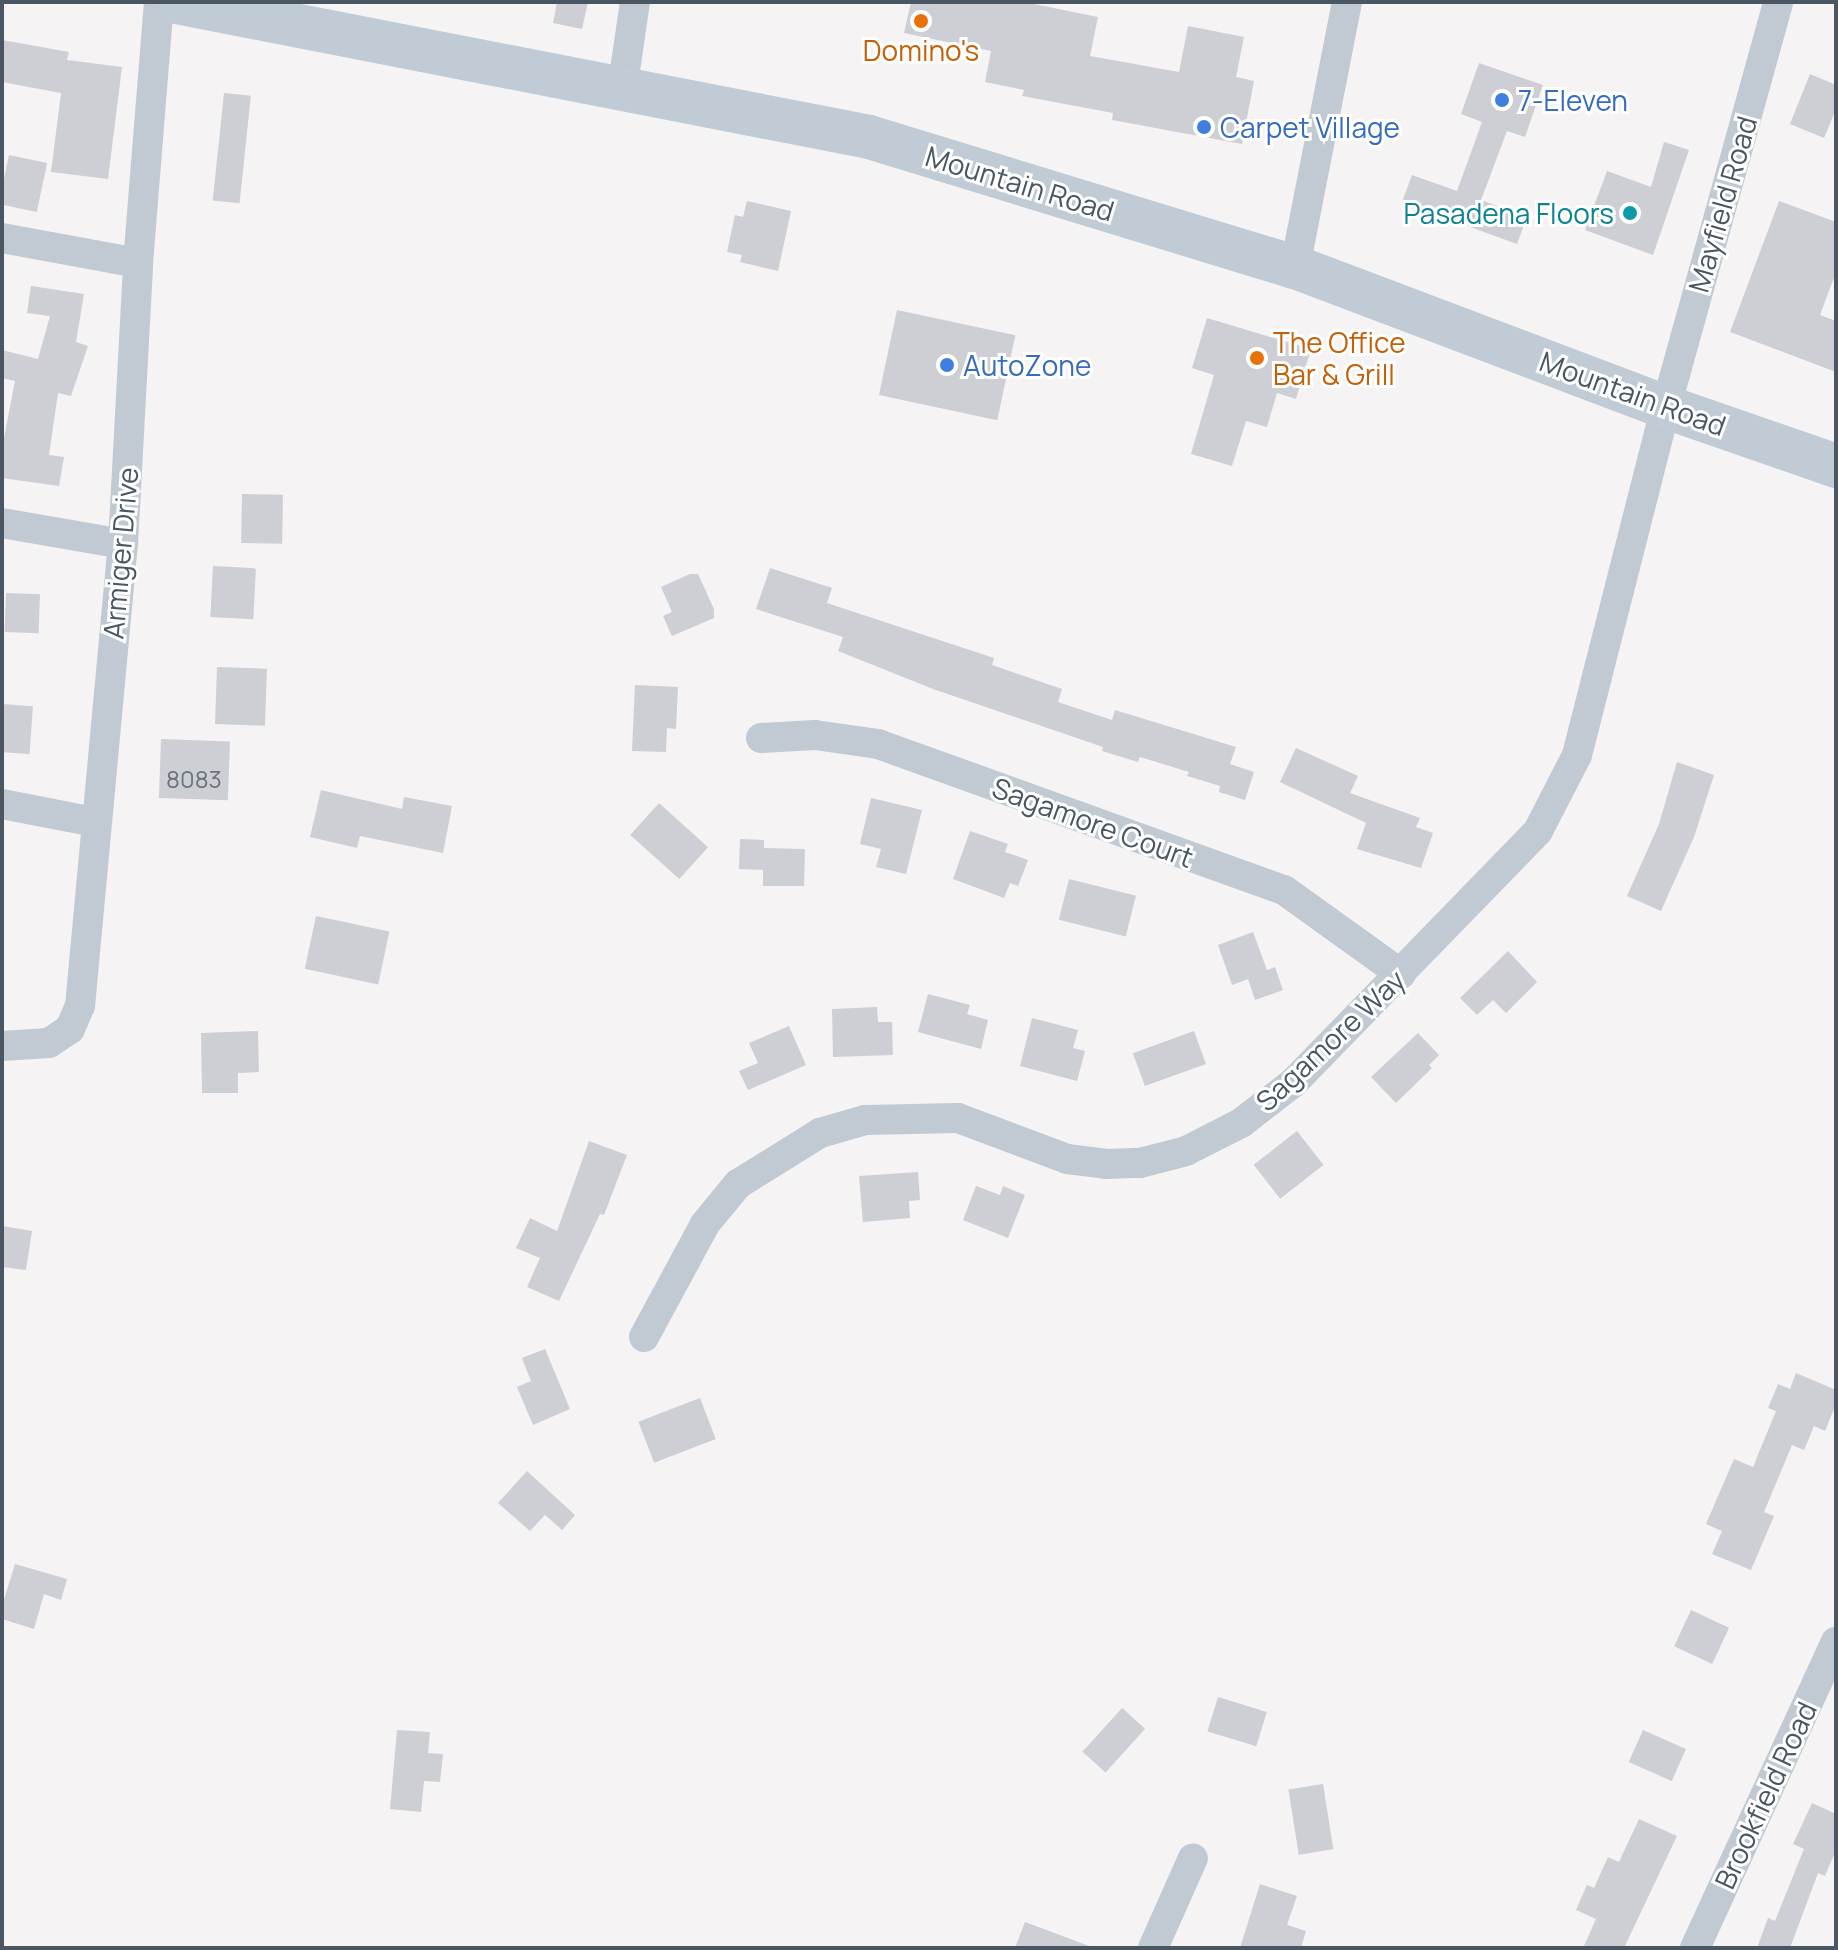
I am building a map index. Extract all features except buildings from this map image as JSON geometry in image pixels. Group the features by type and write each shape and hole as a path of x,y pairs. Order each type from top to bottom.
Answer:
{"main road":[{"name":"Mountain Road","path":"176,2 869,137 1295,267 1666,407 1836,466"}],"street":[{"name":"Armiger Drive","path":"2,1046 49,1043 70,1029 80,1006 123,544 138,263 159,2"},
{"path":"622,91 635,2"},
{"path":"1295,267 1347,2"},
{"name":"Mayfield Road","path":"1666,407 1778,2"},
{"path":"2,238 138,263"},
{"name":"Sagamore Way","path":"644,1337 705,1224 738,1184 820,1133 865,1120 958,1118 1067,1159 1105,1164 1140,1163 1186,1151 1241,1123 1293,1083 1538,831 1577,755 1666,407"},
{"path":"2,523 123,544"},
{"name":"Sagamore Court","path":"761,738 815,735 878,744 1284,890 1401,974"},
{"path":"2,804 95,822"},
{"name":"Brookfield Road","path":"1695,1948 1836,1642"},
{"path":"1153,1948 1193,1858"}],"place":[{"name":"Domino's","path":"921,21"},
{"name":"7-Eleven","path":"1502,100"},
{"name":"Carpet Village","path":"1204,127"},
{"name":"Pasadena Floors","path":"1630,213"},
{"name":"The Office Bar & Grill","path":"1257,358"},
{"name":"AutoZone","path":"947,365"}]}
